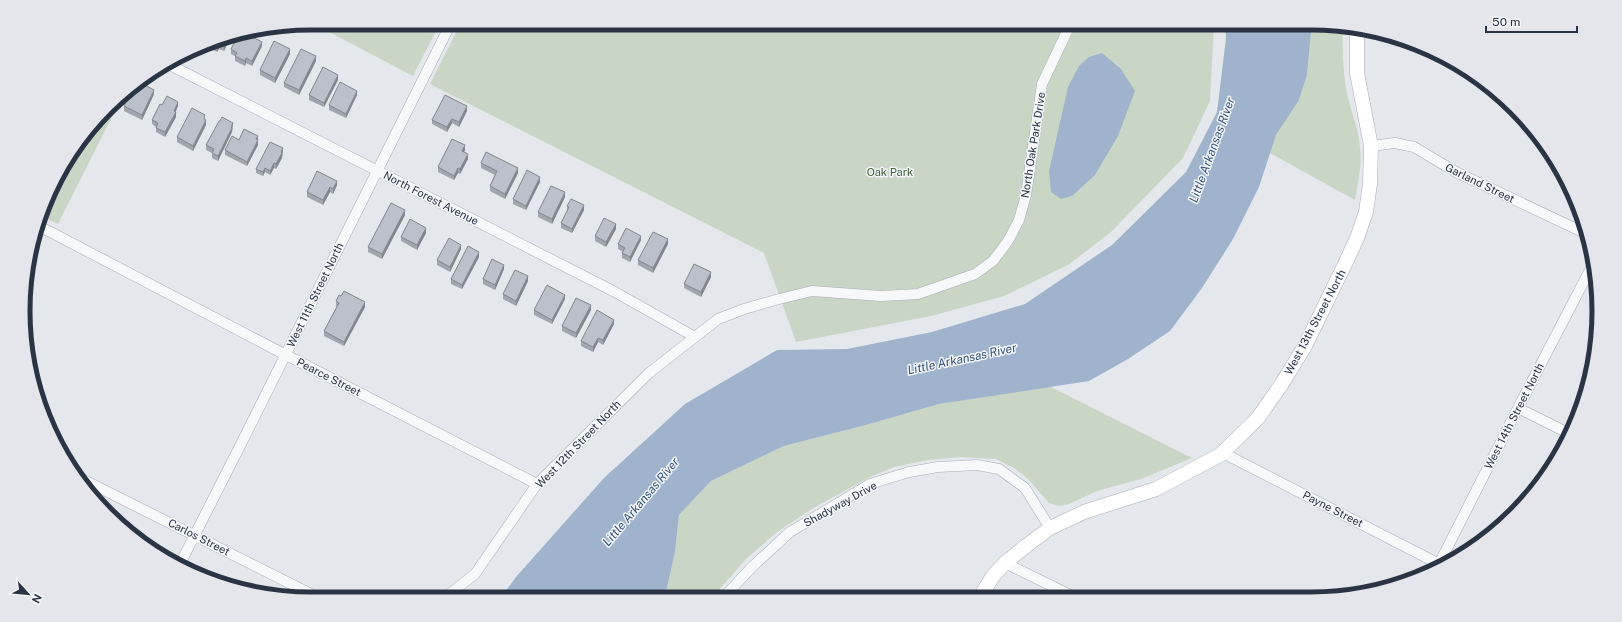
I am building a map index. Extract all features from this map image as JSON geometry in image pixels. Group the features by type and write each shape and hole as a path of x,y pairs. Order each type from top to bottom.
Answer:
{"street":[{"name":"West 11th Street North","path":"182,560 447,30"},
{"name":"North Oak Park Drive","path":"695,337 718,319 744,309 779,299 812,291 881,296 918,294 975,274 993,261 1008,241 1019,220 1026,195 1042,84 1068,30"},
{"name":"West 13th Street North","path":"983,592 993,576 1005,563 1050,528 1084,512 1156,489 1223,453 1258,418 1281,385 1305,346 1346,264 1366,212 1370,184 1371,146 1357,72 1357,34"},
{"name":"North Forest Avenue","path":"173,66 615,292 695,337"},
{"name":"Garland Street","path":"1371,146 1395,143 1414,147 1456,172 1580,231"},
{"name":"Pearce Street","path":"43,228 537,484"},
{"name":"West 14th Street North","path":"1443,559 1518,408 1589,271"},
{"name":"West 12th Street North","path":"452,592 475,574 537,484 648,373 695,337"},
{"path":"1518,408 1565,431"},
{"name":"Payne Street","path":"1223,453 1433,564"},
{"name":"Shadyway Drive","path":"729,592 752,567 790,532 870,484 909,472 938,467 977,465 999,470 1025,488 1050,528"},
{"name":"Carlos Street","path":"88,482 307,592"},
{"path":"1005,563 1064,592"}],"green space":[{"path":"325,30 436,30 413,76"},
{"name":"Oak Park","path":"457,30 1214,30 1210,101 1183,158 1111,232 1068,265 1004,296 931,316 796,342 764,253 430,84"},
{"path":"1311,30 1343,32 1343,61 1347,94 1358,134 1360,154 1355,200 1270,153 1276,135 1299,100 1307,75"},
{"path":"116,108 58,224 46,218 59,187 77,155 88,140"},
{"path":"1049,386 1192,458 1141,479 1097,491 1069,504 1059,506 1049,503 1029,480 1014,468 996,459 961,457 928,460 894,467 870,477 815,507 777,532 746,559 717,592 665,592 667,588 675,552 679,515 711,481 784,446 939,404"}],"water":[{"name":"Little Arkansas River","path":"1225,30 1311,30 1307,75 1299,100 1276,135 1259,187 1233,239 1202,288 1170,331 1128,359 1089,381 939,404 784,446 711,481 679,515 675,552 667,588 665,592 505,592 516,577 604,478 685,404 777,350 847,349 932,332 1025,304 1112,245 1186,172 1217,112 1226,38"},
{"path":"1102,53 1121,69 1135,91 1118,136 1095,175 1072,196 1061,199 1051,192 1049,171 1068,87 1079,66 1089,57"}],"building":[{"path":"251,36 262,42 252,61 246,58 245,61 235,56 237,53 231,49 235,41"},
{"path":"274,41 290,49 275,78 260,70"},
{"path":"301,49 316,56 299,90 284,83"},
{"path":"323,67 338,75 324,103 309,95"},
{"path":"340,82 357,91 346,114 329,105"},
{"path":"144,85 154,90 142,115 124,106 128,98"},
{"path":"445,95 467,106 459,122 452,119 447,127 432,120"},
{"path":"167,96 178,102 174,111 176,112 165,132 156,128 158,123 152,120 160,104 162,105"},
{"path":"192,108 205,115 204,119 206,120 193,146 177,137"},
{"path":"222,117 233,123 218,156 212,153 214,149 206,145"},
{"path":"244,129 258,136 256,139 258,140 247,162 225,150 232,136 239,140"},
{"path":"452,139 465,145 462,151 468,154 460,169 458,168 454,176 438,167"},
{"path":"270,142 283,148 282,153 270,171 265,168 263,172 256,169"},
{"path":"486,152 518,168 505,194 490,186 497,171 481,163"},
{"path":"527,170 540,177 526,206 513,199"},
{"path":"317,171 337,181 333,189 330,187 323,200 307,192"},
{"path":"551,186 565,192 552,219 538,212"},
{"path":"571,199 584,205 572,229 561,223 569,207 567,206"},
{"path":"391,203 405,210 382,254 368,247"},
{"path":"604,218 616,224 606,242 595,236"},
{"path":"410,219 426,228 417,245 401,237"},
{"path":"626,228 641,236 630,257 622,253 625,248 618,244"},
{"path":"653,232 668,239 653,268 638,260"},
{"path":"449,238 461,245 450,267 437,260"},
{"path":"468,246 479,252 462,285 451,279"},
{"path":"492,259 504,265 495,285 483,279"},
{"path":"694,264 711,272 701,292 684,284"},
{"path":"515,270 528,276 516,301 503,294"},
{"path":"547,285 565,295 552,320 534,310"},
{"path":"344,291 365,302 344,342 324,331 339,303 336,301 339,295 341,296"},
{"path":"576,298 591,305 576,333 562,326"},
{"path":"597,310 614,320 603,340 598,338 593,347 581,341"}]}
